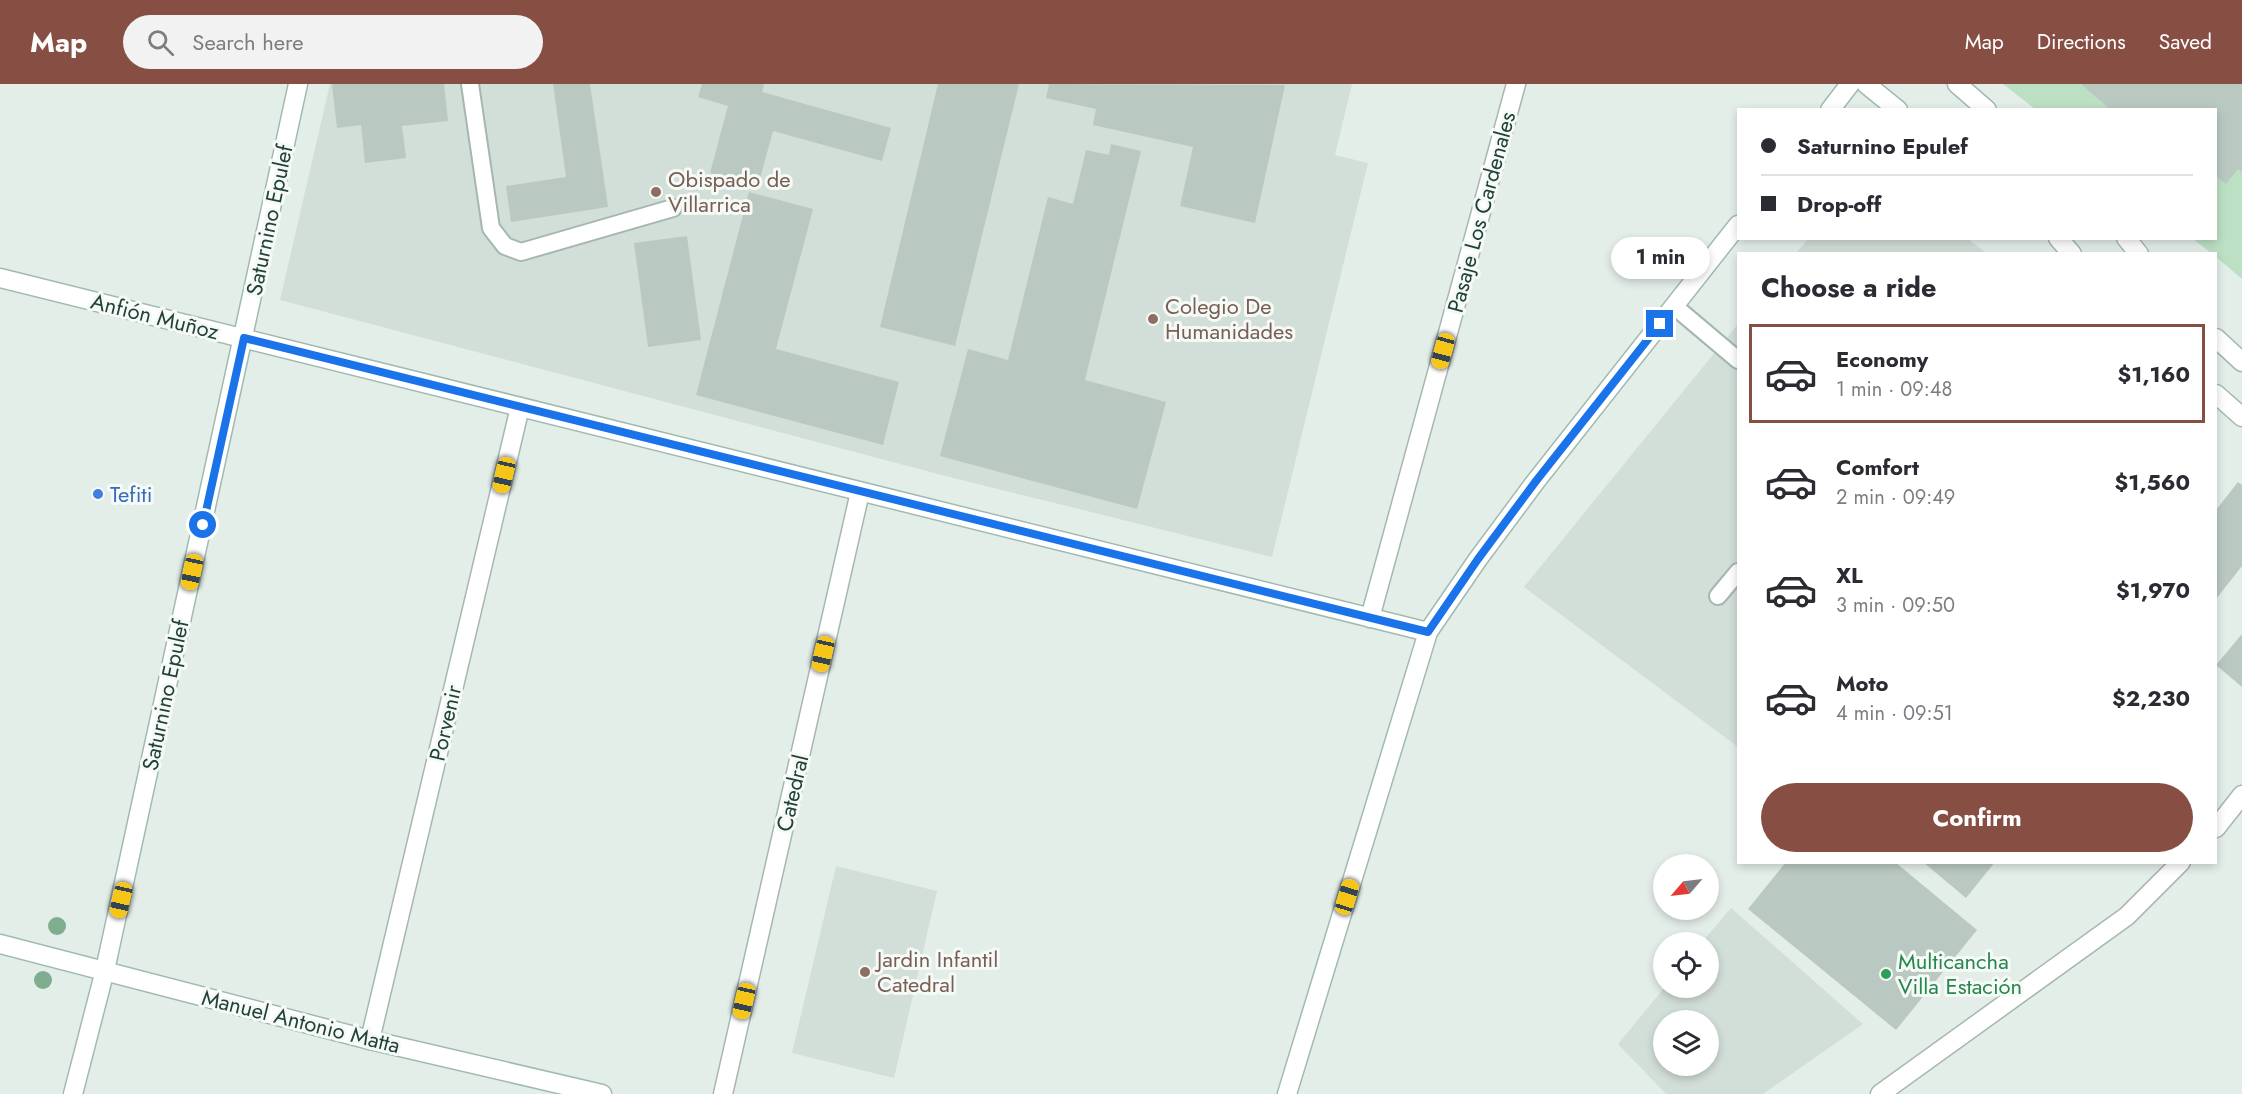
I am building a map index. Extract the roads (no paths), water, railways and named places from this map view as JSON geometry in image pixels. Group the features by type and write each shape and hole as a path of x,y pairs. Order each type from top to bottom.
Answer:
{"street":[{"name":"Saturnino Epulef","path":"73,1094 105,970 244,338 297,84"},
{"name":"Pasaje Los Cardenales","path":"1370,618 1516,84"},
{"path":"1832,108 1850,84"},
{"path":"1866,84 1896,108"},
{"path":"1956,84 1986,108"},
{"path":"1287,1094 1428,632 1536,481 1737,226"},
{"path":"2060,240 2070,252"},
{"path":"2128,240 2137,252"},
{"name":"Anfión Muñoz","path":"0,278 1428,632"},
{"path":"2217,339 2242,362"},
{"path":"2217,395 2242,417"},
{"name":"Porvenir","path":"370,1040 520,407"},
{"name":"Catedral","path":"723,1094 860,492"},
{"path":"2217,827 2242,795"},
{"path":"1880,1094 2127,916 2179,864"},
{"name":"Manuel Antonio Matta","path":"0,944 370,1040 602,1094"}],"lane":[{"path":"470,84 491,228 505,246 521,252 673,208"},
{"path":"1674,306 1737,359"},
{"path":"1718,596 1737,573"}],"place":[{"name":"Obispado de Villarrica","path":"656,192"},
{"name":"Colegio De Humanidades","path":"1153,319"},
{"name":"Tefiti","path":"98,494"},
{"name":"Jardin Infantil Catedral","path":"865,972"},
{"name":"Multicancha Villa Estación","path":"1886,974"}]}
